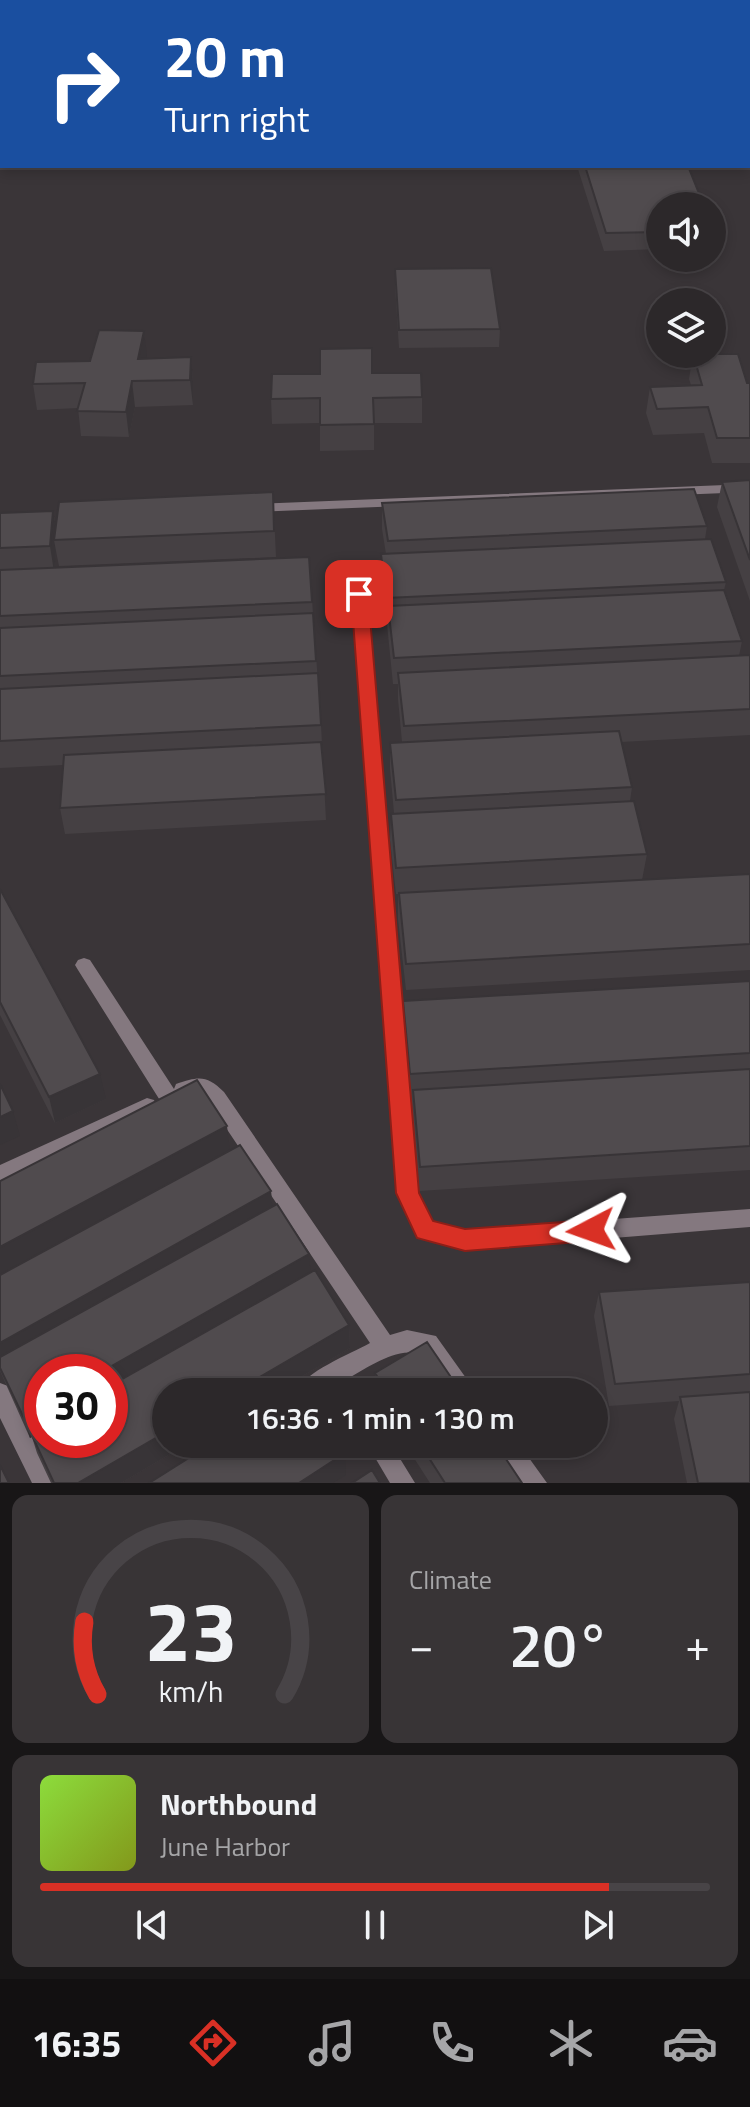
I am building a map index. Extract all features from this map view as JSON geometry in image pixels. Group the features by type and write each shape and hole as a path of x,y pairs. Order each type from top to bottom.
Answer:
{"street":[{"path":"230,509 750,488"},
{"path":"359,594 407,1193 425,1230 465,1240 750,1218"},
{"path":"84,965 168,1096"},
{"path":"0,1175 168,1096 191,1087 205,1086 217,1098 385,1347"},
{"path":"346,1378 385,1347 407,1340 428,1343 454,1378"},
{"path":"0,1394 44,1483"},
{"path":"387,1458 403,1483"},
{"path":"516,1458 535,1483"}],"building":[{"path":"586,168 689,168 698,192 646,192 646,232 606,233"},
{"path":"491,268 500,329 399,330 395,269"},
{"path":"99,330 144,331 138,359 191,357 190,380 132,381 126,412 77,411 85,383 33,384 36,362 90,361"},
{"path":"372,348 372,373 421,373 422,397 373,398 374,424 320,425 320,398 271,399 272,374 320,374 320,349"},
{"path":"726,354 738,354 747,383 750,383 750,438 717,438 708,407 657,409 650,387 702,385 697,368 726,368"},
{"path":"750,480 750,560 722,482"},
{"path":"694,489 707,526 388,541 382,503"},
{"path":"273,492 274,531 54,540 59,502"},
{"path":"53,511 50,546 0,548 0,513"},
{"path":"711,539 726,582 386,598 381,554"},
{"path":"309,557 312,602 0,616 0,570"},
{"path":"724,590 742,641 394,658 388,606"},
{"path":"313,613 316,661 0,676 0,628"},
{"path":"750,655 750,709 404,726 398,673"},
{"path":"318,673 321,725 0,741 0,689"},
{"path":"619,731 632,787 396,800 390,743"},
{"path":"321,742 326,794 60,808 64,755"},
{"path":"634,801 647,854 396,868 391,814"},
{"path":"750,874 750,944 406,964 399,893"},
{"path":"0,889 100,1074 49,1097 0,1002"},
{"path":"750,981 750,1053 410,1074 403,1001"},
{"path":"750,1069 750,1146 420,1167 413,1090"},
{"path":"197,1080 227,1126 0,1247 0,1181"},
{"path":"0,1084 13,1111 0,1117"},
{"path":"240,1145 271,1191 0,1343 0,1275"},
{"path":"277,1204 309,1254 128,1357 128,1354 24,1354 23,1416 0,1368 0,1357"},
{"path":"315,1270 349,1325 258,1378 152,1378 152,1440 128,1454 128,1376"},
{"path":"750,1282 750,1374 615,1384 599,1292"},
{"path":"427,1342 451,1378 378,1378 375,1373"},
{"path":"750,1392 750,1483 698,1483 680,1397"},
{"path":"42,1458 121,1458 78,1483 54,1483"},
{"path":"189,1458 337,1458 299,1483 149,1483"},
{"path":"429,1458 505,1458 522,1483 445,1483"},
{"path":"0,1465 9,1483 0,1483"},
{"path":"372,1470 380,1483 352,1483"}],"route":[{"path":"359,594 407,1193 425,1230 465,1240 591,1230"}]}
